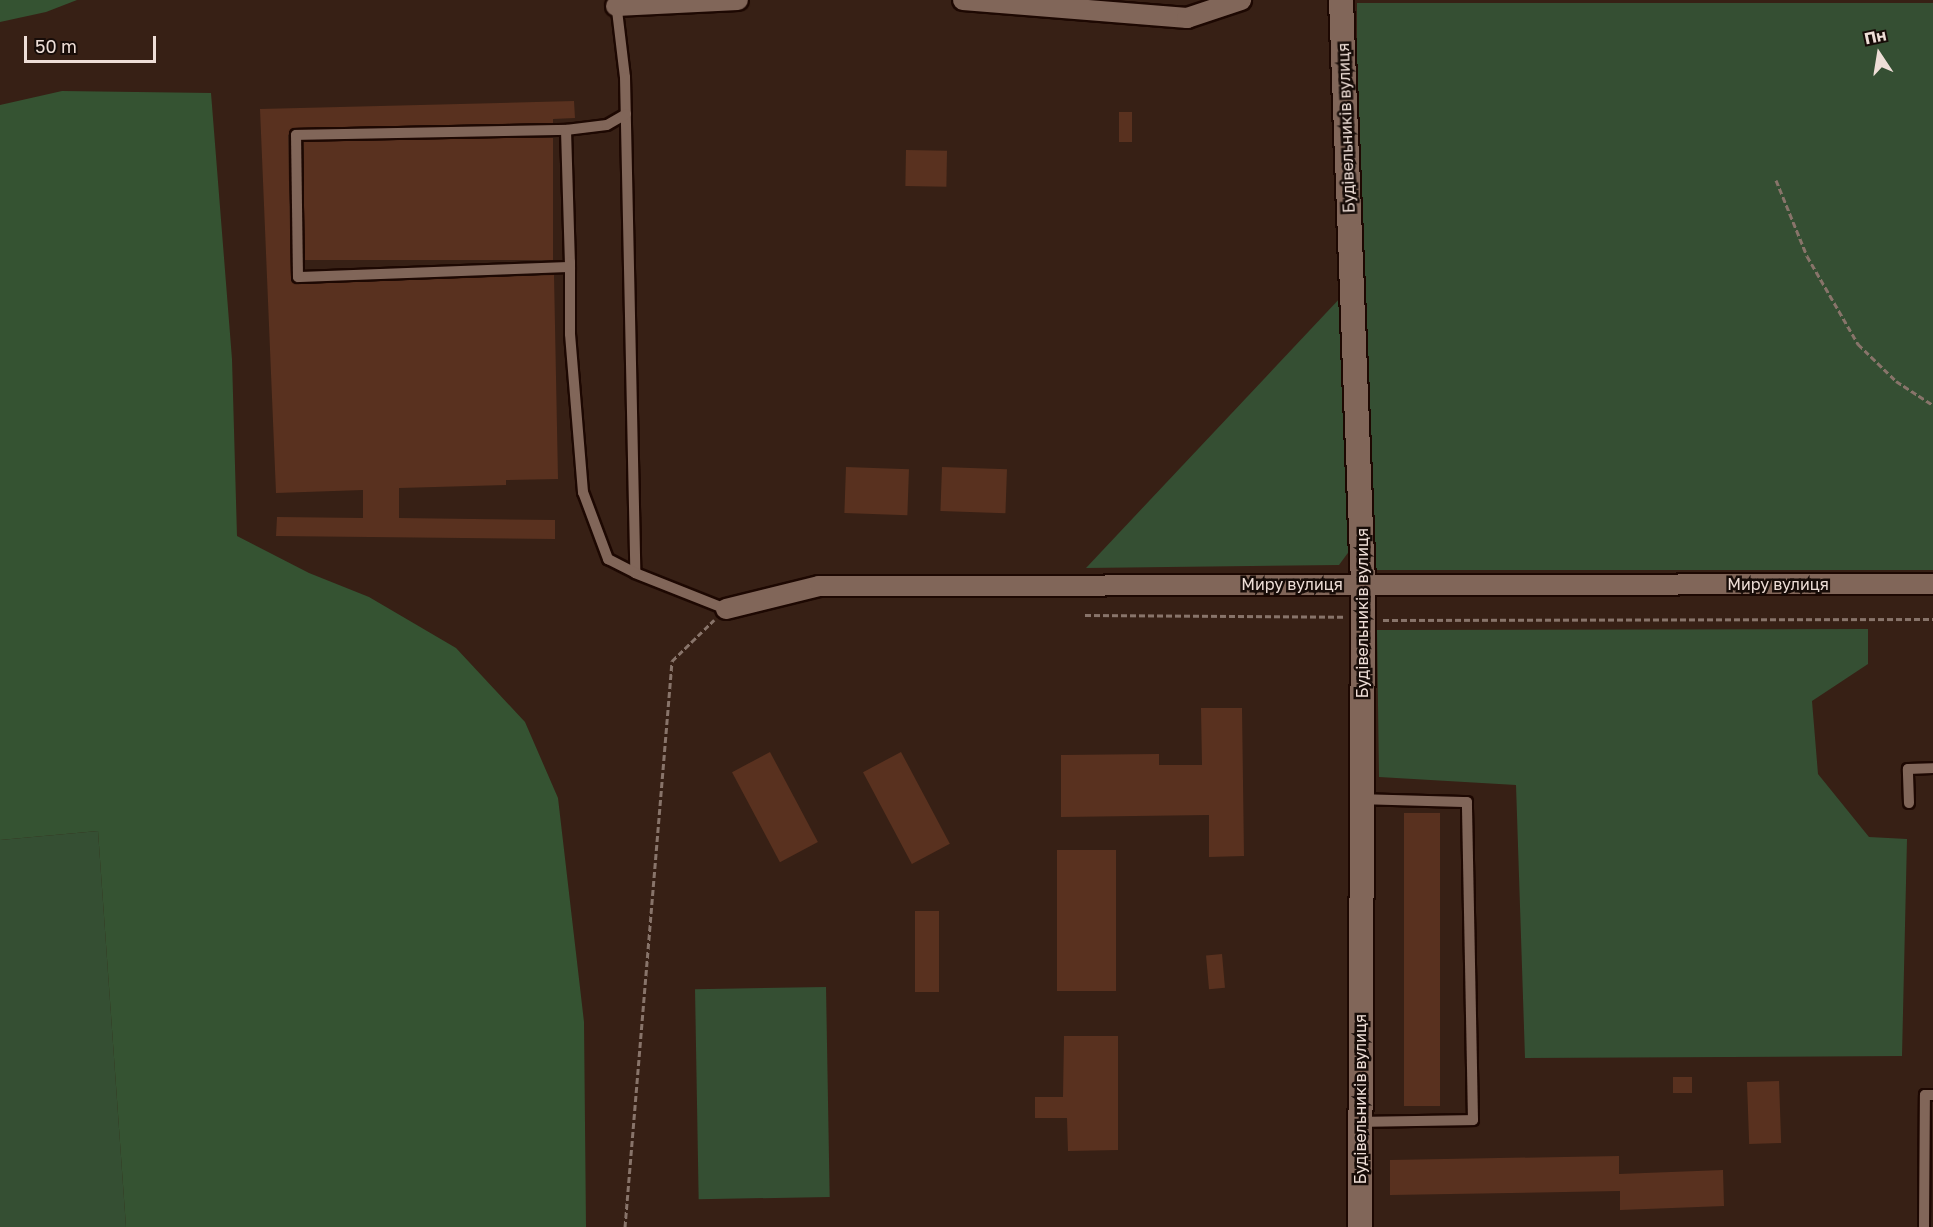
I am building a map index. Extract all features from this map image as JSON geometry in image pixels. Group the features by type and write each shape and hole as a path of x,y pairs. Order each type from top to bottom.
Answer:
{"street":[{"path":"616,3 738,0"},
{"path":"963,0 1187,18 1241,0"},
{"name":"Будівельників вулиця","path":"1341,0 1363,584 1360,1227"},
{"name":"Миру вулиця","path":"726,609 819,586 1933,584"}],"lane":[{"path":"616,3 626,114 635,573"},
{"path":"570,267 298,276 296,135 567,130 607,125 626,114"},
{"path":"567,130 576,434 583,492 608,559 635,573 726,609"},
{"path":"1909,803 1908,769 1933,768"},
{"path":"1360,1122 1473,1120 1467,802 1361,799"},
{"path":"1924,1227 1925,1095 1933,1095"}],"path":[{"path":"1776,180 1807,256 1858,344 1896,381 1933,405"},
{"path":"625,1227 672,661 726,609"},
{"path":"1085,615 1363,616 1381,620 1933,620"}],"green space":[{"path":"0,0 77,0 46,12 0,22"},
{"path":"1357,3 1933,3 1933,570 1357,570"},
{"path":"62,91 211,93 232,359 237,536 309,573 369,597 456,648 525,722 558,798 584,1022 586,1227 126,1227 98,831 0,840 0,105"},
{"path":"1342,296 1353,546 1339,565 1086,568"},
{"path":"1868,629 1868,664 1812,701 1818,774 1869,837 1907,839 1902,1056 1525,1058 1516,785 1379,777 1377,630"},
{"path":"98,831 126,1227 0,1227 0,840"},
{"path":"826,987 830,1197 699,1199 695,989"}],"building":[{"path":"574,101 575,118 553,119 553,123 296,128 288,135 291,277 295,284 554,275 558,479 506,480 506,485 399,488 399,518 555,520 555,539 276,536 277,517 363,518 363,490 276,493 260,109"},
{"path":"1119,112 1132,112 1132,142 1119,142"},
{"path":"304,138 553,138 553,260 304,260"},
{"path":"906,150 947,151 946,187 905,186"},
{"path":"846,467 909,469 907,515 844,513"},
{"path":"942,467 1007,469 1005,513 940,511"},
{"path":"1201,708 1242,708 1244,856 1209,857 1209,815 1061,817 1061,755 1159,754 1159,765 1202,765"},
{"path":"770,752 818,842 780,862 732,772"},
{"path":"901,752 950,844 912,864 863,772"},
{"path":"1404,813 1440,813 1440,1106 1404,1106"},
{"path":"1057,850 1116,850 1116,991 1057,991"},
{"path":"915,911 939,911 939,992 915,992"},
{"path":"1222,954 1225,988 1209,989 1206,955"},
{"path":"1064,1036 1118,1036 1118,1150 1068,1151 1067,1118 1035,1118 1035,1097 1063,1097"},
{"path":"1673,1077 1692,1077 1692,1093 1673,1093"},
{"path":"1779,1081 1781,1143 1749,1144 1747,1082"},
{"path":"1619,1156 1619,1174 1723,1170 1724,1206 1620,1210 1620,1191 1390,1195 1390,1160"}]}
